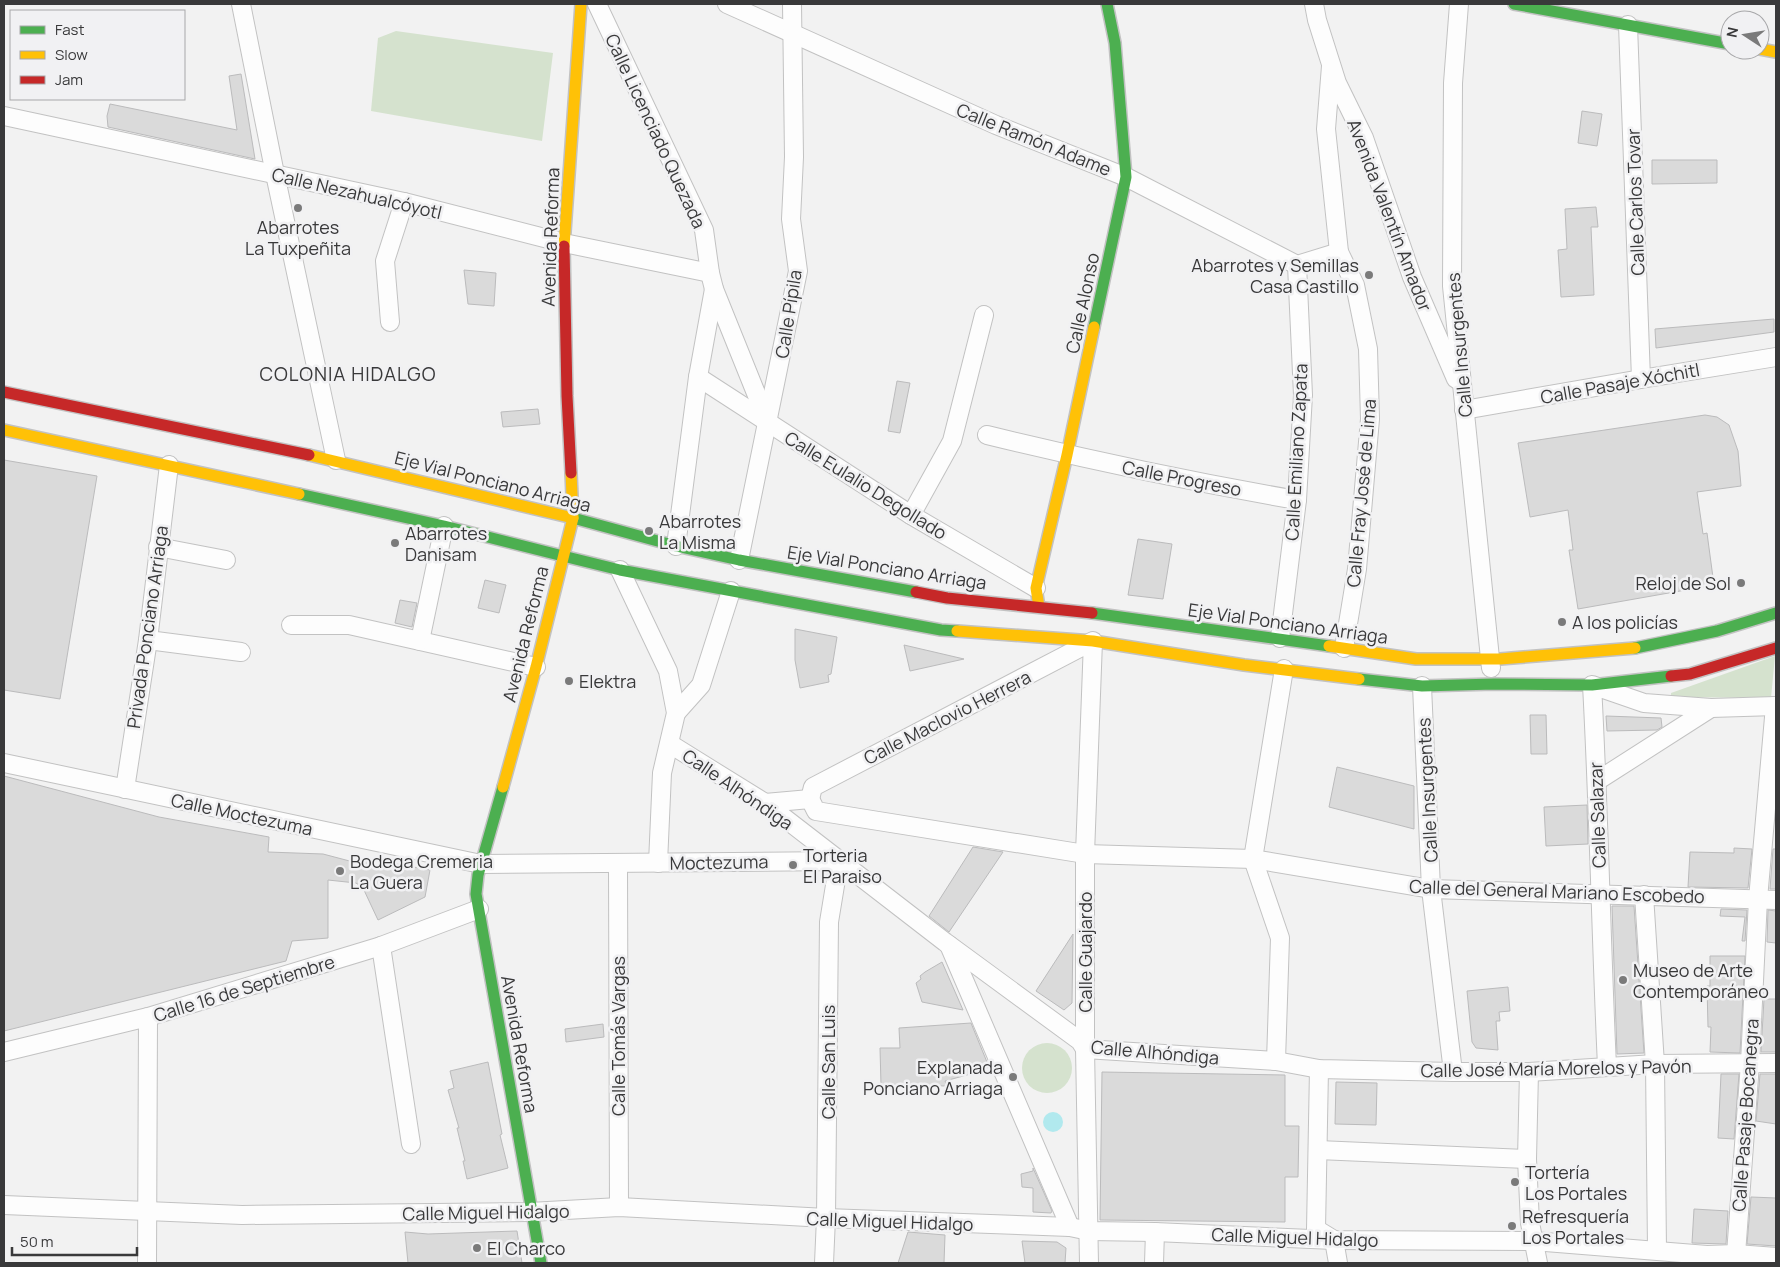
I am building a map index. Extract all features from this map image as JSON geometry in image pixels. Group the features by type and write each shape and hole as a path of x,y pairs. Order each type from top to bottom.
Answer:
{"main road":[{"name":"Avenida Reforma","path":"540,1263 476,894 481,864 536,667 573,518 567,396 564,243 581,4"},
{"name":"Calle Alonso","path":"1039,607 1036,588 1067,455 1126,177 1115,43 1107,4"},
{"path":"1514,4 1720,42"},
{"name":"Eje Vial Ponciano Arriaga","path":"4,392 336,460 573,518 676,546 739,560 947,598 1039,607 1280,638 1416,660 1490,659 1636,648 1717,631 1776,613"},
{"path":"4,430 444,526 620,570 941,630 1093,641 1284,669 1422,686 1494,684 1592,685 1690,674 1776,648"}],"street":[{"path":"241,4 336,460"},
{"name":"Calle Licenciado Quezada","path":"597,4 704,230 712,281 768,422"},
{"name":"Calle Ramón Adame","path":"727,4 996,125 1126,177 1298,265"},
{"name":"Calle Pípila","path":"739,560 798,271 791,218 794,156 792,4"},
{"name":"Avenida Valentín Amador","path":"1314,4 1317,20 1337,84 1364,138 1412,277 1463,403"},
{"name":"Calle Insurgentes","path":"1458,4 1453,83 1452,286 1494,684"},
{"name":"Calle Carlos Tovar","path":"1628,25 1641,378"},
{"name":"Calle Fray José de Lima","path":"1331,66 1326,129 1339,252 1355,285 1368,349 1370,419 1357,568 1344,648"},
{"name":"Calle Nezahualcóyotl","path":"4,116 404,202 712,281"},
{"path":"390,322 385,261 404,202"},
{"path":"1298,265 1339,252"},
{"name":"Calle Emiliano Zapata","path":"1280,638 1296,500 1303,395 1298,265"},
{"name":"Calle Licenciado Quezada","path":"676,546 712,281"},
{"path":"911,515 952,441 984,315"},
{"name":"Calle Pasaje Xóchitl","path":"1463,403 1776,357"},
{"name":"Calle Eulalio Degollado","path":"698,377 911,515 1036,588"},
{"name":"Calle Progreso","path":"987,435 1067,455 1204,484 1296,500"},
{"name":"Privada Ponciano Arriaga","path":"125,789 148,640 168,465"},
{"path":"420,641 444,526"},
{"path":"158,547 226,560"},
{"path":"481,864 658,863 662,773 676,713 668,671 620,570"},
{"path":"676,713 701,685 731,591"},
{"path":"292,625 349,625 536,667"},
{"path":"148,640 241,652"},
{"name":"Calle Maclovio Herrera","path":"810,800 813,787 1093,641"},
{"name":"Calle Guajardo","path":"1089,1263 1085,1049 1085,854 1093,641"},
{"path":"1276,1061 1280,938 1252,859 1284,669"},
{"path":"1592,685 1644,704 1711,708 1776,706"},
{"name":"Calle Salazar","path":"1592,685 1607,1066"},
{"name":"Calle Insurgentes","path":"1422,686 1431,889 1453,1072"},
{"name":"Calle Pasaje Bocanegra","path":"1736,1254 1750,1063 1758,898 1776,706"},
{"path":"1597,781 1711,708"},
{"name":"Calle Alhóndiga","path":"670,744 765,804 948,945 1080,1041 1085,1049 1276,1061"},
{"name":"Calle Moctezuma","path":"4,763 481,864"},
{"path":"765,804 810,800"},
{"name":"Calle del General Mariano Escobedo","path":"810,800 816,811 1085,854 1252,859 1431,889 1776,900"},
{"name":"Moctezuma","path":"658,863 839,861"},
{"name":"Calle San Luis","path":"824,1263 829,922 839,861"},
{"name":"Calle Tomás Vargas","path":"618,864 619,1208"},
{"path":"1644,896 1656,1064 1657,1250"},
{"name":"Calle 16 de Septiembre","path":"4,1052 148,1017 381,946 479,910"},
{"name":"Calle Alhóndiga","path":"948,945 1070,1228"},
{"path":"381,946 411,1144"},
{"path":"147,1263 148,1017"},
{"name":"Calle José María Morelos y Pavón","path":"1276,1061 1319,1069 1453,1072 1529,1072 1656,1064 1776,1063"},
{"path":"1319,1069 1316,1229 1334,1240 1338,1263"},
{"path":"1529,1072 1527,1159 1530,1223 1538,1263"},
{"path":"1318,1150 1527,1159"},
{"name":"Calle Miguel Hidalgo","path":"4,1205 242,1215 530,1212 619,1208 1070,1228 1089,1231 1334,1240 1533,1241 1657,1250 1707,1259 1736,1254 1776,1257"},
{"path":"1154,1263 1155,1232"}],"green space":[{"path":"396,31 553,53 542,141 371,111 378,38"},
{"path":"1775,656 1771,698 1671,697 1671,693"},
{"path":"1047,1043 1065,1050 1072,1068 1065,1086 1047,1093 1029,1086 1022,1068 1029,1050"}],"water":[{"path":"1053,1112 1060,1115 1063,1122 1060,1129 1053,1132 1046,1129 1043,1122 1046,1115"}],"building":[{"path":"241,74 255,159 108,127 107,116 110,104 237,130 229,76"},
{"path":"1582,111 1602,114 1597,146 1578,143"},
{"path":"1652,160 1717,160 1717,183 1652,184"},
{"path":"1596,207 1598,227 1591,227 1594,295 1561,297 1558,250 1567,249 1565,209"},
{"path":"464,270 496,273 494,306 468,304"},
{"path":"1774,319 1774,332 1656,348 1655,329"},
{"path":"897,381 910,383 900,433 888,431"},
{"path":"538,409 540,424 503,427 501,412"},
{"path":"1705,415 1717,417 1729,425 1738,451 1741,486 1697,492 1703,534 1707,533 1714,585 1578,609 1569,550 1573,550 1568,510 1530,517 1518,443"},
{"path":"4,460 97,476 60,699 4,690"},
{"path":"1138,539 1172,544 1163,599 1128,595"},
{"path":"485,580 506,585 499,613 478,608"},
{"path":"400,600 417,603 412,627 395,623"},
{"path":"795,629 837,637 831,674 828,675 829,682 800,688 795,660"},
{"path":"904,645 964,659 910,671"},
{"path":"1530,715 1546,715 1547,754 1531,754"},
{"path":"1606,716 1661,718 1662,727 1657,730 1607,731"},
{"path":"1337,767 1414,786 1414,829 1329,807"},
{"path":"4,776 159,817 269,837 268,852 323,854 361,864 370,859 376,868 380,866 383,869 391,863 430,870 425,897 378,920 363,888 356,883 328,880 328,938 292,941 286,961 4,1031"},
{"path":"1587,805 1588,844 1546,846 1544,807"},
{"path":"973,847 1003,852 949,932 929,916"},
{"path":"1734,848 1752,849 1748,888 1688,887 1690,852 1734,853"},
{"path":"1773,849 1776,849 1776,889 1770,889"},
{"name":"Museo de Arte Contemporáneo","path":"1612,906 1634,906 1644,1053 1617,1054"},
{"path":"1721,909 1747,910 1745,941 1742,941 1745,917 1720,916"},
{"path":"1768,910 1776,911 1776,943 1767,942"},
{"path":"1073,934 1072,1003 1064,1010 1036,991"},
{"path":"1710,956 1745,956 1740,1053 1710,1052 1711,1027 1708,1027 1707,986 1710,986"},
{"path":"942,962 963,1010 922,1002 916,983 921,979 920,976"},
{"path":"1508,987 1510,1011 1499,1012 1500,1021 1496,1021 1498,1050 1476,1048 1472,1042 1467,991"},
{"path":"1764,999 1776,999 1776,1052 1761,1052"},
{"path":"971,1023 989,1067 945,1081 947,1086 881,1085 880,1048 900,1048 899,1028"},
{"path":"603,1024 604,1037 566,1042 565,1029"},
{"path":"488,1062 502,1134 500,1135 508,1168 467,1179 463,1161 465,1161 457,1128 459,1128 448,1090 454,1088 450,1071"},
{"path":"1102,1072 1285,1075 1285,1126 1299,1126 1298,1177 1285,1177 1285,1222 1100,1220"},
{"path":"1721,1074 1739,1074 1734,1139 1718,1138"},
{"path":"1760,1074 1776,1074 1776,1124 1756,1121"},
{"path":"1336,1082 1377,1083 1376,1125 1335,1124"},
{"path":"1033,1168 1052,1211 1051,1213 1033,1212 1033,1188 1022,1187 1021,1174 1033,1171"},
{"path":"1751,1197 1776,1198 1776,1246 1747,1244"},
{"path":"1694,1209 1728,1211 1726,1244 1692,1243"},
{"name":"El Charco","path":"517,1231 522,1263 408,1263 405,1232 428,1234"},
{"path":"908,1232 945,1235 944,1263 898,1263"},
{"path":"1022,1241 1057,1242 1066,1248 1065,1263 1025,1263"}],"traffic: fast":[{"path":"1094,327 1126,177 1115,43 1107,4"},
{"path":"1514,4 1720,42"},
{"path":"299,494 444,526 563,556"},
{"path":"573,518 676,546 739,560 916,592"},
{"path":"563,556 620,570 941,630 957,631"},
{"path":"1092,613 1329,646"},
{"path":"1635,648 1717,631 1776,613"},
{"path":"1359,679 1422,686 1494,684 1592,685 1671,676"},
{"path":"503,787 478,875 476,894 541,1263"}],"traffic: slow":[{"path":"564,246 581,4"},
{"path":"1770,51 1776,52"},
{"path":"1039,607 1036,588 1094,327"},
{"path":"4,430 299,494"},
{"path":"309,455 573,518"},
{"path":"503,787 536,667 573,518 571,473"},
{"path":"957,631 1093,641 1244,665 1359,679"},
{"path":"1329,646 1416,659 1500,659 1635,648"}],"traffic: jam":[{"path":"564,246 567,396 571,473"},
{"path":"4,392 309,455"},
{"path":"916,592 947,598 1092,613"},
{"path":"1671,676 1690,674 1776,648"}],"place":[{"name":"Abarrotes La Tuxpeñita","path":"298,208"},
{"name":"Abarrotes y Semillas Casa Castillo","path":"1369,275"},
{"name":"Abarrotes La Misma","path":"649,531"},
{"name":"Abarrotes Danisam","path":"395,543"},
{"name":"Reloj de Sol","path":"1741,583"},
{"name":"A los policías","path":"1562,622"},
{"name":"Elektra","path":"569,681"},
{"name":"Torteria El Paraiso","path":"793,865"},
{"name":"Bodega Cremeria La Guera","path":"340,871"},
{"name":"Museo de Arte Contemporáneo","path":"1623,980"},
{"name":"Explanada Ponciano Arriaga","path":"1013,1077"},
{"name":"Tortería Los Portales","path":"1515,1182"},
{"name":"Refresquería Los Portales","path":"1512,1226"},
{"name":"El Charco","path":"477,1248"}],"district":[{"name":"COLONIA HIDALGO","path":"348,374"}]}
